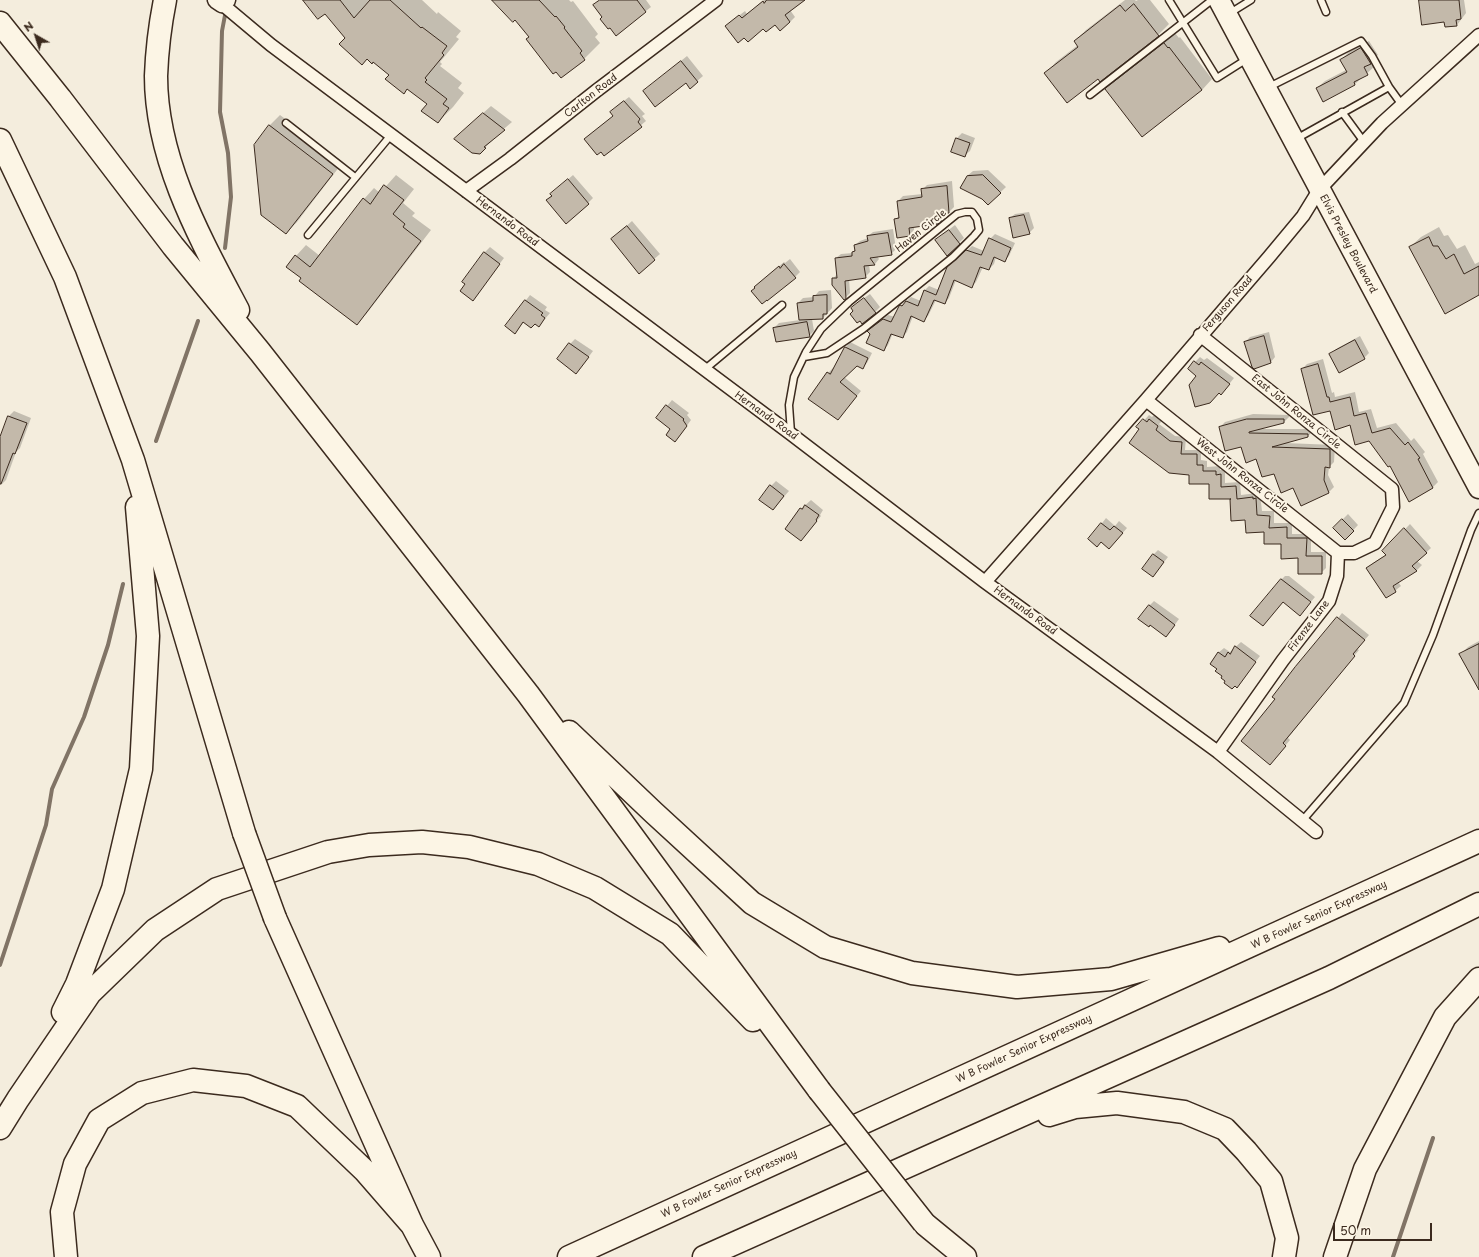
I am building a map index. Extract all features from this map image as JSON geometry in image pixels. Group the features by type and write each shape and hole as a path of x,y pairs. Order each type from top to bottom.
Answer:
{"highway":[{"path":"165,0 160,29 156,77 159,108 168,152 179,187 200,236 260,352"},
{"path":"0,23 60,98 173,246 260,352 528,694 814,1083 951,1257"},
{"path":"0,140 65,277 133,460 244,833 275,918 412,1225 429,1257"},
{"path":"18,1099 77,984 102,919 113,889 141,770 148,636 133,460"},
{"path":"528,694 752,903 825,948 912,973 1018,987 1111,979 1217,949 1365,894"},
{"name":"W B Fowler Senior Expressway","path":"569,1257 1479,841"},
{"path":"0,1128 90,993 155,930 217,889 328,852 369,845 422,842 469,847 538,864 601,892 670,934 814,1083"},
{"path":"704,1257 1329,978 1479,904"},
{"path":"1335,1257 1365,1169 1445,1017 1479,979"},
{"path":"66,1257 62,1212 75,1164 99,1120 142,1092 193,1080 246,1086 297,1106 365,1171 412,1225"},
{"path":"1006,1122 1032,1120 1075,1107 1117,1103 1184,1112 1225,1129 1271,1181 1287,1238 1284,1257"},
{"path":"925,1224 965,1257"},
{"path":"1338,1257 1342,1235"}],"main road":[{"name":"Elvis Presley Boulevard","path":"1223,7 1319,190 1479,488"}],"street":[{"name":"Carlton Road","path":"466,191 510,159 716,0"},
{"name":"Hernando Road","path":"221,1 271,46 791,434 985,582 1218,752 1316,832"},
{"name":"Ferguson Road","path":"985,582 1146,400 1303,216 1319,190 1382,123 1479,36"},
{"name":"East John Ronza Circle","path":"1200,336 1392,489 1393,508 1375,543 1354,554 1338,553"},
{"name":"West John Ronza Circle","path":"1146,400 1338,553"},
{"name":"Firenze Lane","path":"1218,752 1283,660 1329,601 1337,576 1338,553"}],"lane":[{"path":"1169,0 1217,78 1249,58"},
{"path":"1090,95 1212,0"},
{"path":"1223,7 1251,0"},
{"path":"1321,0 1326,12"},
{"path":"1266,88 1361,41 1372,56 1389,87 1402,105"},
{"path":"1293,140 1389,87"},
{"path":"1342,112 1364,142"},
{"path":"286,123 355,177"},
{"path":"308,235 391,135"},
{"name":"Haven Circle","path":"791,434 789,405 794,377 804,357 821,329 849,302 957,214 972,212 977,219 979,230 953,257 863,329 827,353 804,357"},
{"path":"704,370 782,305"},
{"path":"1302,820 1404,703 1428,646 1471,530 1479,513"}],"building":[{"path":"303,0 340,0 354,18 370,0 390,0 421,28 422,27 447,46 442,53 444,55 425,78 427,80 425,82 447,99 443,104 449,108 438,123 421,111 427,104 407,89 404,94 385,79 389,75 373,62 372,64 367,59 362,65 339,44 345,38 325,14 318,19"},
{"path":"492,0 539,0 565,27 564,28 582,51 580,53 585,60 561,78 556,72 553,74 526,39 529,37 515,20 513,22"},
{"path":"600,0 637,0 646,12 616,36 600,19 602,17 593,5"},
{"path":"767,0 805,0 785,15 790,22 780,31 775,25 766,32 763,29 748,42 744,38 738,43 725,26 739,15 742,18 763,1 764,3"},
{"path":"1419,0 1459,0 1461,19 1456,20 1457,26 1445,27 1444,22 1422,25"},
{"path":"1134,4 1159,36 1100,82 1098,79 1067,103 1044,73 1078,47 1074,41 1120,5 1125,11"},
{"path":"1164,43 1168,48 1169,47 1202,90 1142,137 1105,89"},
{"path":"1361,48 1371,64 1364,67 1368,75 1354,82 1355,85 1323,102 1316,88 1347,72 1340,60"},
{"path":"681,61 698,82 690,89 686,83 655,107 643,91"},
{"path":"624,101 640,119 638,122 642,127 604,156 601,152 597,155 584,139 613,116 610,112"},
{"path":"483,113 505,130 484,147 486,148 480,154 472,153 454,139"},
{"path":"269,125 333,174 286,234 261,215 254,145"},
{"path":"956,138 970,143 965,157 951,152"},
{"path":"983,175 1001,193 988,205 982,199 960,188 967,176"},
{"path":"568,179 589,204 566,224 546,200 552,196 550,194"},
{"path":"384,185 404,200 393,214 405,224 403,227 421,241 357,325 299,281 301,278 286,267 295,255 310,267 363,198 370,204"},
{"path":"947,186 949,213 937,214 942,220 938,224 909,228 910,236 897,238 894,219 899,218 897,201 922,197 921,189"},
{"path":"1024,215 1030,234 1013,238 1009,218"},
{"path":"627,226 655,260 639,274 611,239"},
{"path":"949,230 960,244 947,256 935,240"},
{"path":"888,233 892,255 870,258 875,265 864,266 866,278 845,281 846,299 844,300 832,285 832,278 837,278 835,258 852,256 852,252 855,251 854,245 868,241 867,236"},
{"path":"1429,237 1433,246 1438,246 1446,259 1454,254 1464,274 1479,266 1479,295 1445,314 1409,247"},
{"path":"989,238 1011,248 1005,262 994,257 989,270 980,267 972,288 954,280 945,304 934,300 924,322 911,316 903,338 891,334 884,351 866,343 870,334 867,331 883,319 891,322 900,305 902,306 906,301 918,306 924,290 936,295 947,267 966,250 981,255"},
{"path":"484,252 500,264 473,301 460,291 465,284 462,282"},
{"path":"784,264 796,278 762,304 751,291 779,266 780,268"},
{"path":"827,295 827,314 823,314 823,319 799,320 797,303 813,301 813,296"},
{"path":"864,298 876,313 862,324 860,321 857,323 850,314 853,311 851,308"},
{"path":"525,300 543,313 541,315 545,318 539,327 535,324 531,328 523,322 515,334 505,326"},
{"path":"807,322 810,337 776,342 773,328"},
{"path":"1264,336 1271,363 1254,369 1244,342"},
{"path":"1355,340 1365,359 1339,373 1329,354"},
{"path":"569,343 589,357 576,374 557,359"},
{"path":"845,347 868,358 863,369 857,366 840,382 857,396 838,420 808,399 827,372 830,374"},
{"path":"1194,361 1199,365 1201,362 1230,384 1221,395 1219,393 1210,403 1195,407 1189,385 1196,376 1188,369"},
{"path":"1318,364 1327,397 1329,397 1330,402 1350,397 1354,416 1366,413 1372,433 1390,428 1405,445 1408,442 1420,458 1418,459 1433,488 1409,502 1390,466 1388,467 1369,441 1355,445 1350,425 1335,430 1330,411 1313,415 1301,369"},
{"path":"666,405 684,419 683,420 687,426 675,442 666,435 670,429 656,418"},
{"path":"8,416 27,423 15,454 13,453 0,484 0,437"},
{"path":"1143,419 1147,422 1149,419 1158,426 1156,430 1170,441 1182,442 1181,454 1197,454 1197,465 1203,465 1203,471 1216,471 1216,475 1221,474 1221,487 1236,486 1237,499 1256,498 1257,515 1270,516 1269,528 1287,527 1287,538 1307,538 1306,556 1322,556 1322,574 1298,574 1298,558 1281,559 1281,544 1264,544 1264,532 1246,533 1245,520 1231,521 1230,499 1209,499 1209,484 1189,484 1189,475 1169,473 1129,443 1139,429 1136,427"},
{"path":"1247,419 1284,419 1284,423 1249,433 1308,434 1308,437 1272,447 1330,449 1330,468 1325,467 1324,480 1329,493 1301,506 1293,488 1281,493 1274,474 1262,477 1256,459 1246,463 1241,447 1225,451 1219,427"},
{"path":"770,485 784,496 773,510 759,500"},
{"path":"805,505 819,515 816,520 817,521 801,541 785,529 800,508 802,509"},
{"path":"1342,519 1354,531 1345,540 1333,528"},
{"path":"1101,523 1110,530 1114,526 1123,533 1109,549 1101,542 1097,547 1088,539"},
{"path":"1404,528 1427,553 1412,566 1417,571 1393,586 1396,592 1386,598 1366,568 1386,555 1382,551"},
{"path":"1153,554 1164,562 1153,577 1142,569"},
{"path":"1281,579 1311,602 1300,616 1283,602 1263,626 1250,616"},
{"path":"1149,605 1175,625 1166,637 1150,625 1149,627 1138,619"},
{"path":"1337,617 1365,640 1353,654 1355,656 1283,743 1286,746 1270,765 1241,741 1275,699 1272,697 1295,667"},
{"path":"1479,644 1479,690 1459,654"},
{"path":"1235,646 1256,662 1237,688 1235,686 1232,689 1224,683 1225,681 1221,678 1222,676 1215,671 1217,669 1210,664 1218,652 1225,657 1228,652 1230,654"}],"waterway":[{"path":"225,248 231,197 228,153 220,112 222,31 226,10"},
{"path":"156,441 198,321"},
{"path":"0,965 46,825 52,789 84,717 108,645 123,584"},
{"path":"1393,1257 1433,1138"}]}
